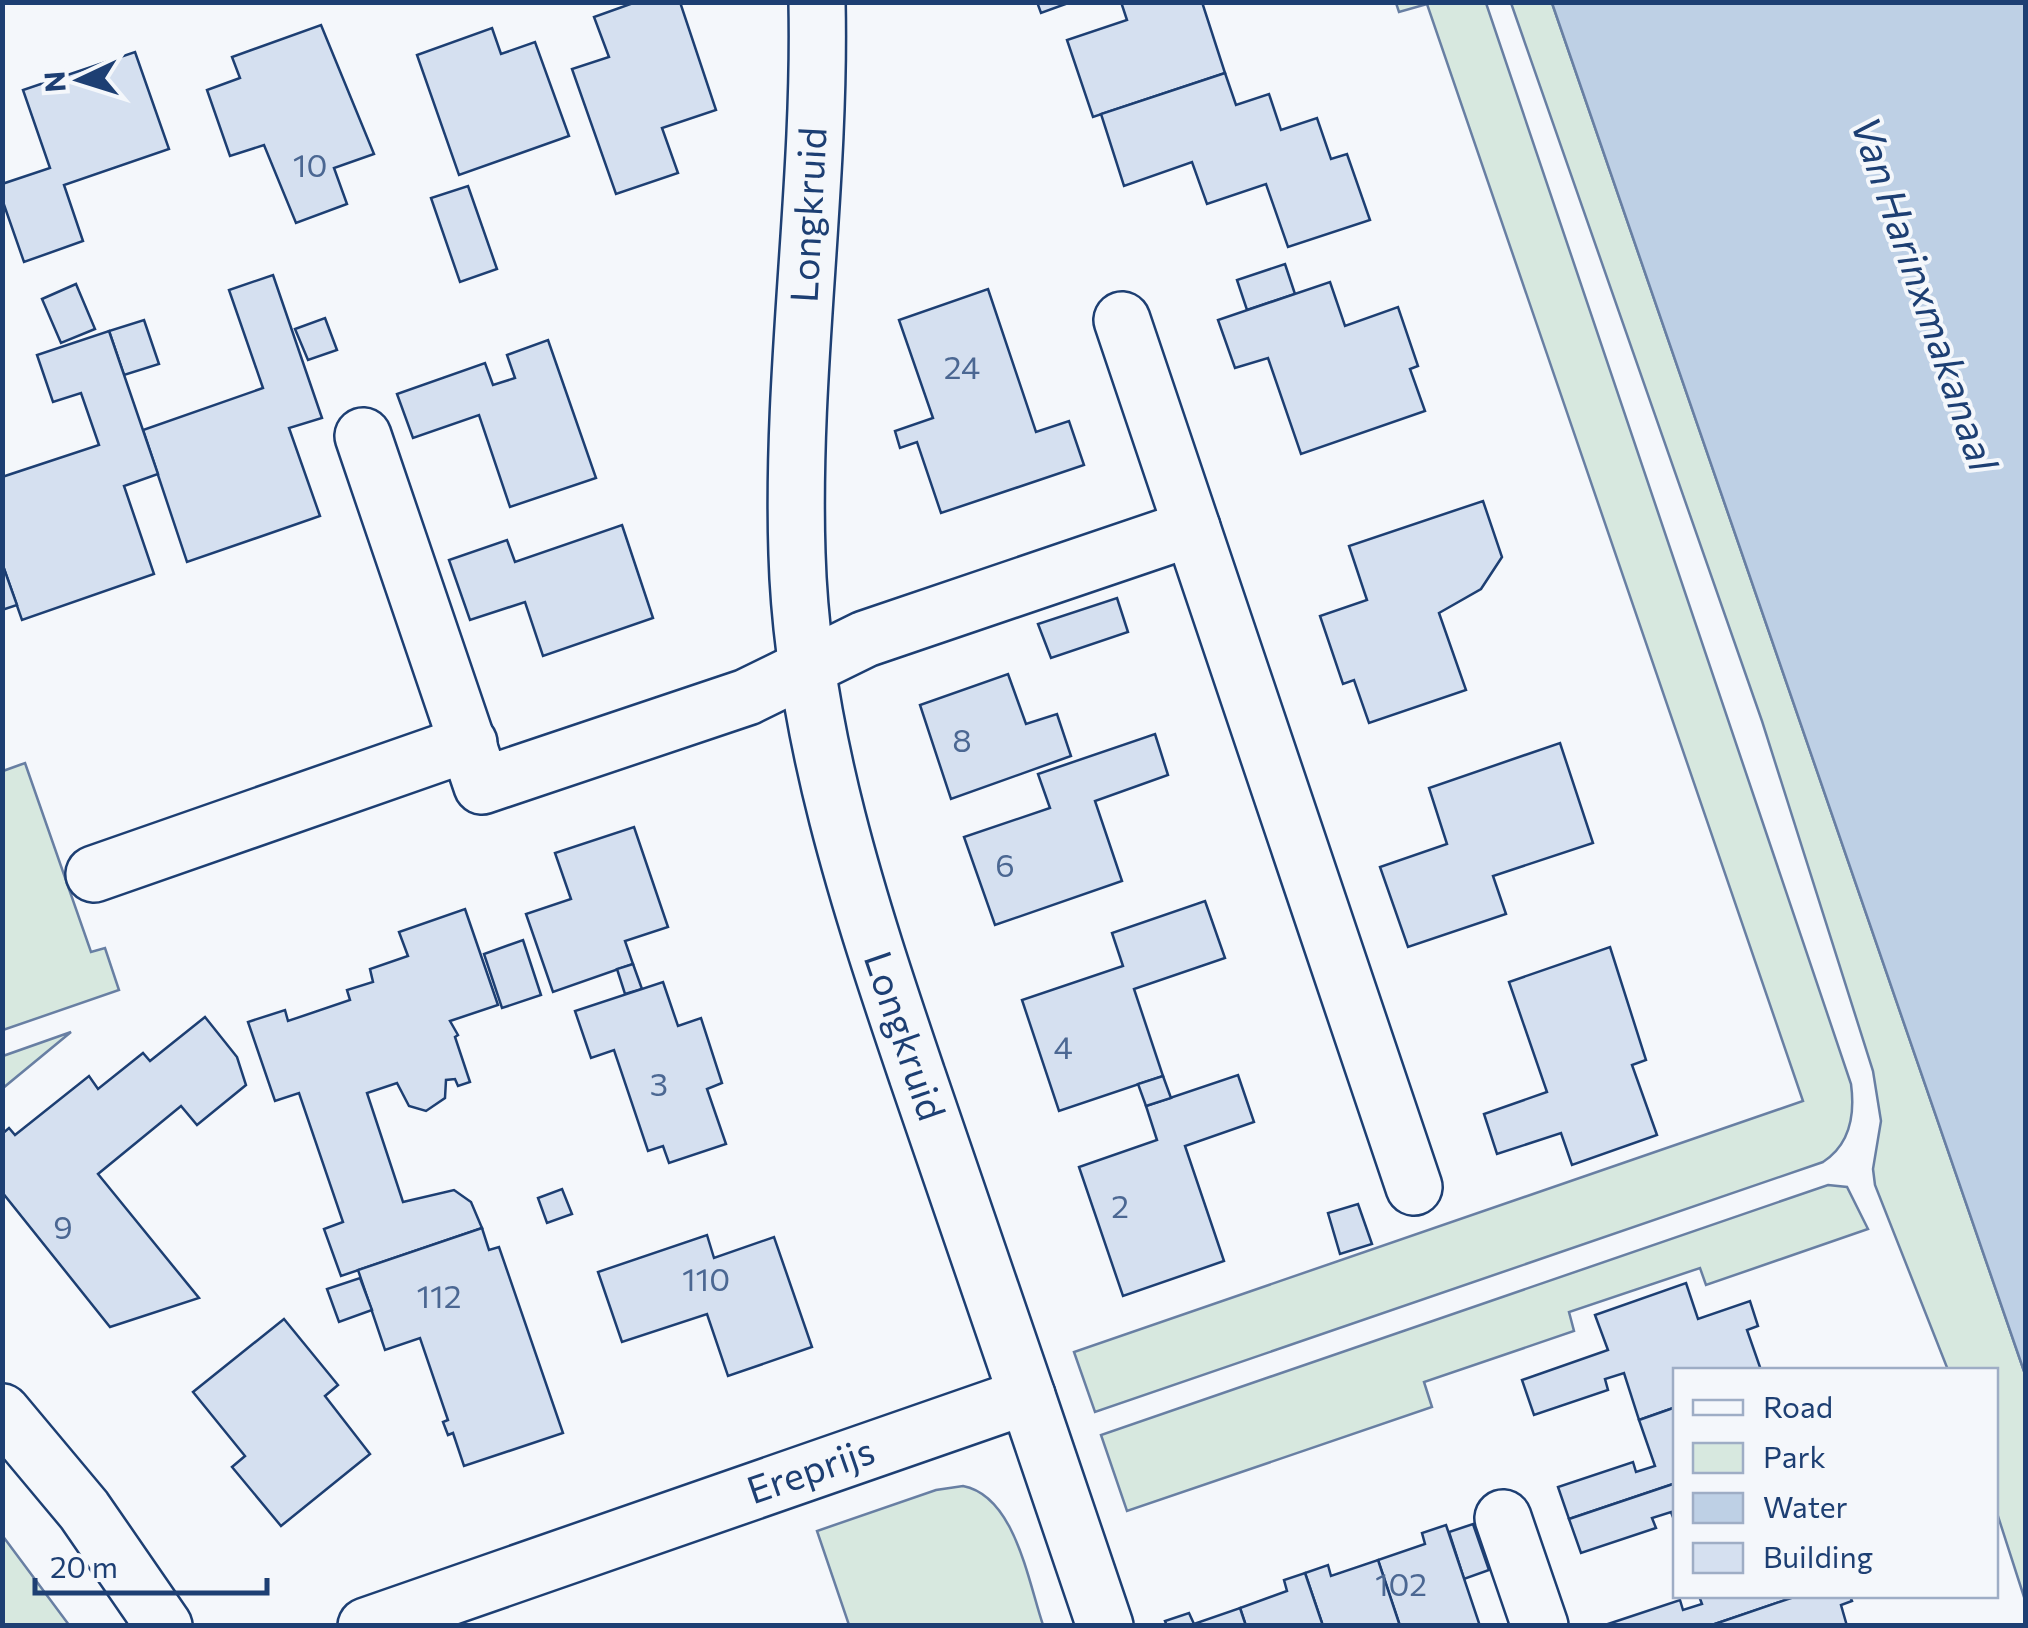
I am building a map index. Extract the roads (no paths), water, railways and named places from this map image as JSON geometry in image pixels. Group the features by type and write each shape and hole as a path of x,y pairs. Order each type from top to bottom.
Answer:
{"street":[{"name":"Longkruid","path":"817,2 797,436 796,556 807,668 835,807 875,951 1028,1396"},
{"path":"1122,320 1414,1187"},
{"path":"364,436 482,786 747,697 864,639 1192,528"},
{"path":"94,874 469,743"},
{"path":"1028,1396 1105,1626"},
{"name":"Ereprijs","path":"366,1626 1028,1396"},
{"path":"2,1412 84,1510 164,1626"},
{"path":"1503,1518 1540,1626"}],"water":[{"name":"Van Harinxmakanaal","path":"1552,3 2025,3 2025,1374"}]}
